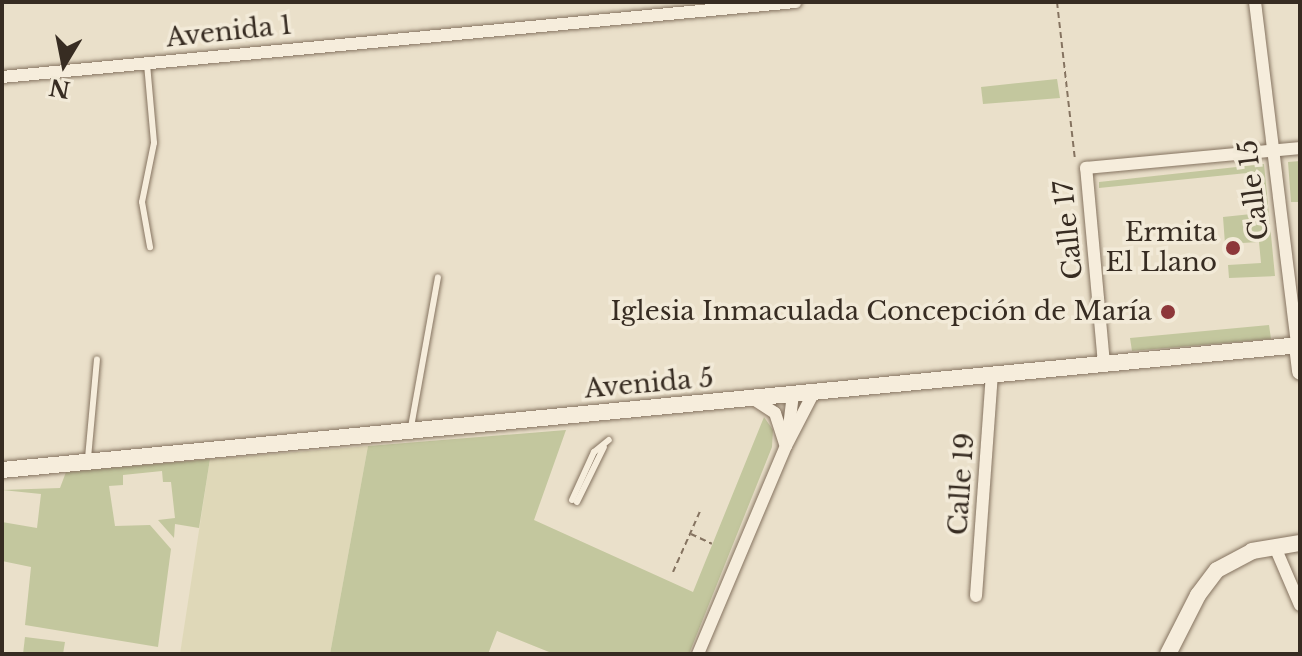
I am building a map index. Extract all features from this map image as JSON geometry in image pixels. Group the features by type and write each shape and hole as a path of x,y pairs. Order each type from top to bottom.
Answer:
{"street":[{"name":"Avenida 1","path":"2,77 795,2"},
{"name":"Calle 15","path":"1255,2 1300,372"},
{"path":"1086,168 1300,148"},
{"name":"Calle 17","path":"1086,168 1104,364"},
{"name":"Avenida 5","path":"2,470 1299,345"},
{"name":"Calle 19","path":"976,596 992,375"},
{"path":"698,654 786,446 814,392"},
{"path":"786,446 793,394"},
{"path":"752,398 775,413 786,446"},
{"path":"1168,654 1198,595 1217,570 1233,558 1300,543"},
{"path":"1275,547 1300,605"}],"lane":[{"path":"147,63 154,143 142,202 150,247"},
{"path":"411,431 438,277"},
{"path":"87,462 97,359"},
{"path":"609,440 575,501 594,452 609,440"}],"path":[{"name":"Calle 17","path":"1057,2 1072,159 1086,168"},
{"path":"673,572 701,509"},
{"path":"690,534 712,544"}],"shaded area":[{"path":"368,446 330,654 180,654 210,459"}],"green space":[{"path":"1057,79 1060,98 983,104 981,87"},
{"path":"1300,161 1300,220 1298,202 1291,202 1288,162"},
{"path":"1264,164 1275,276 1229,278 1228,265 1261,263 1259,242 1225,244 1223,217 1261,213 1257,172 1099,188 1099,182"},
{"path":"1269,325 1271,339 1132,351 1130,338"},
{"path":"764,417 773,430 772,447 689,654 554,654 497,631 488,654 330,654 368,446 566,430 534,520 693,592"},
{"path":"210,459 199,528 175,524 174,538 158,520 175,518 171,482 163,482 162,471 123,475 123,485 109,486 115,526 150,525 171,549 158,647 25,625 31,567 2,561 2,522 37,528 41,494 2,490 60,488 66,472"},
{"path":"25,637 65,642 63,654 23,654"}],"place":[{"name":"Ermita El Llano","path":"1233,248"},
{"name":"Iglesia Inmaculada Concepción de María","path":"1168,312"}]}
